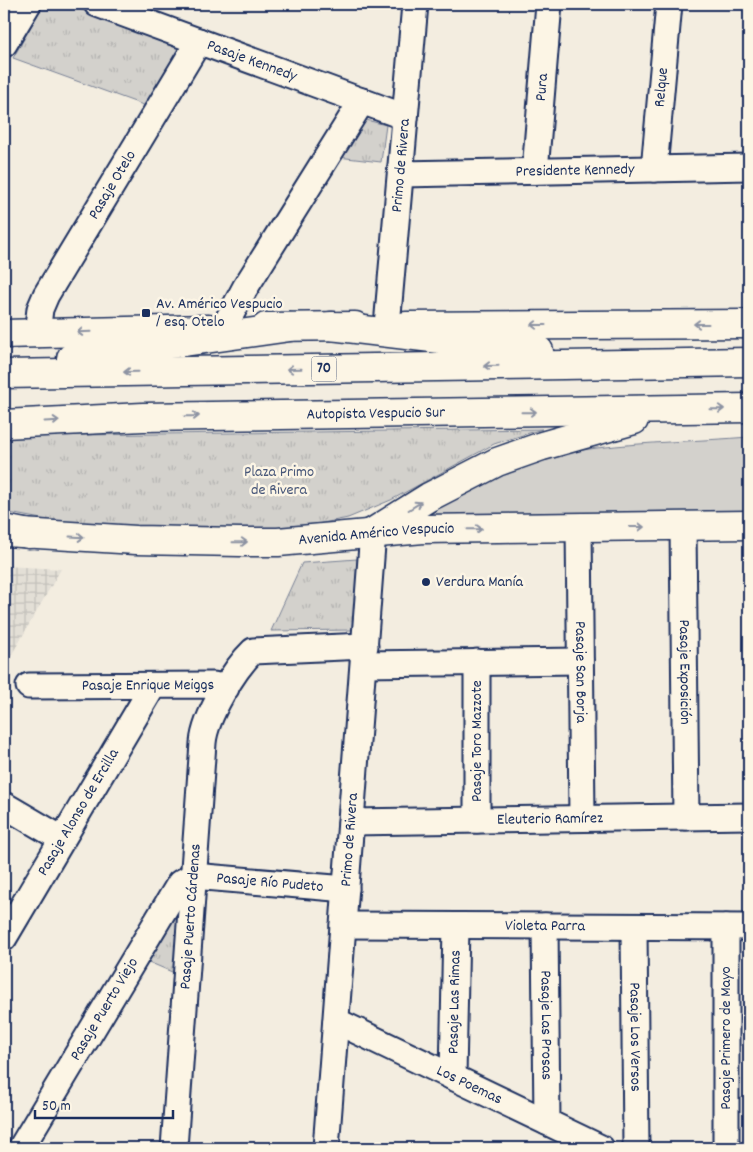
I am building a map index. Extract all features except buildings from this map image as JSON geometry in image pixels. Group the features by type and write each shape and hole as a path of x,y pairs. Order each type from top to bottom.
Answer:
{"main road":[{"path":"4,334 331,326 749,324"},
{"path":"331,326 645,364"},
{"path":"4,367 290,327"},
{"name":"70","path":"4,374 749,362"},
{"name":"Autopista Vespucio Sur","path":"4,424 143,417 749,408"},
{"path":"373,532 460,480 518,453 623,422 685,409"},
{"name":"Avenida Américo Vespucio","path":"12,532 156,541 240,542 285,541 373,532 749,525"}],"street":[{"path":"4,44 28,4"},
{"name":"Pasaje Kennedy","path":"97,4 405,117"},
{"name":"Primo de Rivera","path":"387,326 415,4"},
{"name":"Pura","path":"535,171 549,4"},
{"name":"Relque","path":"654,169 669,4"},
{"name":"Pasaje Otelo","path":"37,334 40,309 46,295 198,41"},
{"path":"223,329 245,288 362,101"},
{"name":"Presidente Kennedy","path":"401,174 749,167"},
{"name":"Pasaje Exposición","path":"683,526 686,817"},
{"name":"Pasaje San Borja","path":"579,527 582,818"},
{"name":"Primo de Rivera","path":"326,1148 373,532"},
{"name":"Pasaje Enrique Meiggs","path":"29,686 213,685 226,688 253,651 477,662 580,661"},
{"name":"Pasaje Toro Mazzote","path":"477,662 477,820"},
{"name":"Pasaje Alonso de Ercilla","path":"4,938 153,686"},
{"name":"Pasaje Puerto Cárdenas","path":"174,1148 204,736 210,715 226,688"},
{"path":"4,805 62,839"},
{"name":"Eleuterio Ramírez","path":"351,822 749,816"},
{"name":"Pasaje Río Pudeto","path":"193,876 346,889"},
{"name":"Pasaje Puerto Viejo","path":"21,1148 175,889 185,879 193,876"},
{"name":"Violeta Parra","path":"343,925 738,927"},
{"name":"Pasaje Las Rimas","path":"453,1077 456,926"},
{"name":"Pasaje Las Prosas","path":"545,926 547,1122"},
{"name":"Pasaje Los Versos","path":"634,927 636,1148"},
{"name":"Pasaje Primero de Mayo","path":"726,1148 738,927"},
{"name":"Los Poemas","path":"336,1021 601,1148"}],"shaded area":[{"path":"4,566 61,569 4,668"}],"green space":[{"path":"44,4 65,4 183,46 146,106 13,58"},
{"path":"362,119 386,125 381,162 338,157"},
{"name":"Plaza Primo de Rivera","path":"542,429 494,444 391,500 348,518 287,530 134,528 52,521 4,512 4,436"},
{"path":"749,437 749,511 394,521 442,498 493,477 519,467 572,452 635,444"},
{"path":"357,559 354,630 271,631 302,563"},
{"path":"188,886 179,975 144,960"}],"place":[{"name":"Av. Américo Vespucio / esq. Otelo","path":"146,313"},
{"name":"Verdura Manía","path":"426,582"}]}
